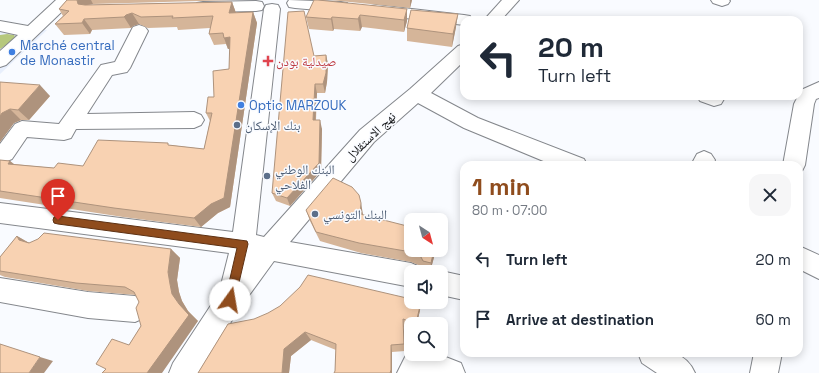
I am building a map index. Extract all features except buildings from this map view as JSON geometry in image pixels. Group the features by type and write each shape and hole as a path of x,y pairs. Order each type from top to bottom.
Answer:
{"street":[{"path":"0,61 66,0"},
{"path":"502,16 511,0"},
{"path":"184,8 259,5 282,8 297,2 460,20"},
{"path":"230,300 243,244 259,5"},
{"path":"0,26 32,32"},
{"path":"0,156 5,153 22,129 64,132 107,69 120,68 139,31"},
{"name":"نهج الاستقلال","path":"183,373 230,300 269,249 367,136 417,94 460,54"},
{"path":"795,161 804,104 808,95 819,89"},
{"path":"417,94 471,123 566,161"},
{"path":"71,122 194,120"},
{"path":"0,213 243,244 404,274"},
{"path":"42,239 58,220"},
{"path":"803,259 819,267"},
{"path":"448,285 460,287"},
{"path":"1,289 88,305 135,309"},
{"path":"660,357 681,373"},
{"path":"764,373 767,357"},
{"path":"411,373 416,365 424,363 451,373"}],"shaded area":[{"name":"Marché central de Monastir","path":"0,21 47,30 0,74"}],"green space":[{"path":"0,35 14,35 16,39 0,49"}],"place":[{"name":"Marché central de Monastir","path":"12,52"},
{"name":"صيدلية بودن","path":"268,61"},
{"name":"Optic MARZOUK","path":"241,105"},
{"name":"بنك الإسكان","path":"237,125"},
{"name":"البنك الوطني الفلاحي","path":"267,176"},
{"name":"البنك التونسي","path":"315,214"}],"route":[{"path":"58,220 243,244 230,300"}]}
